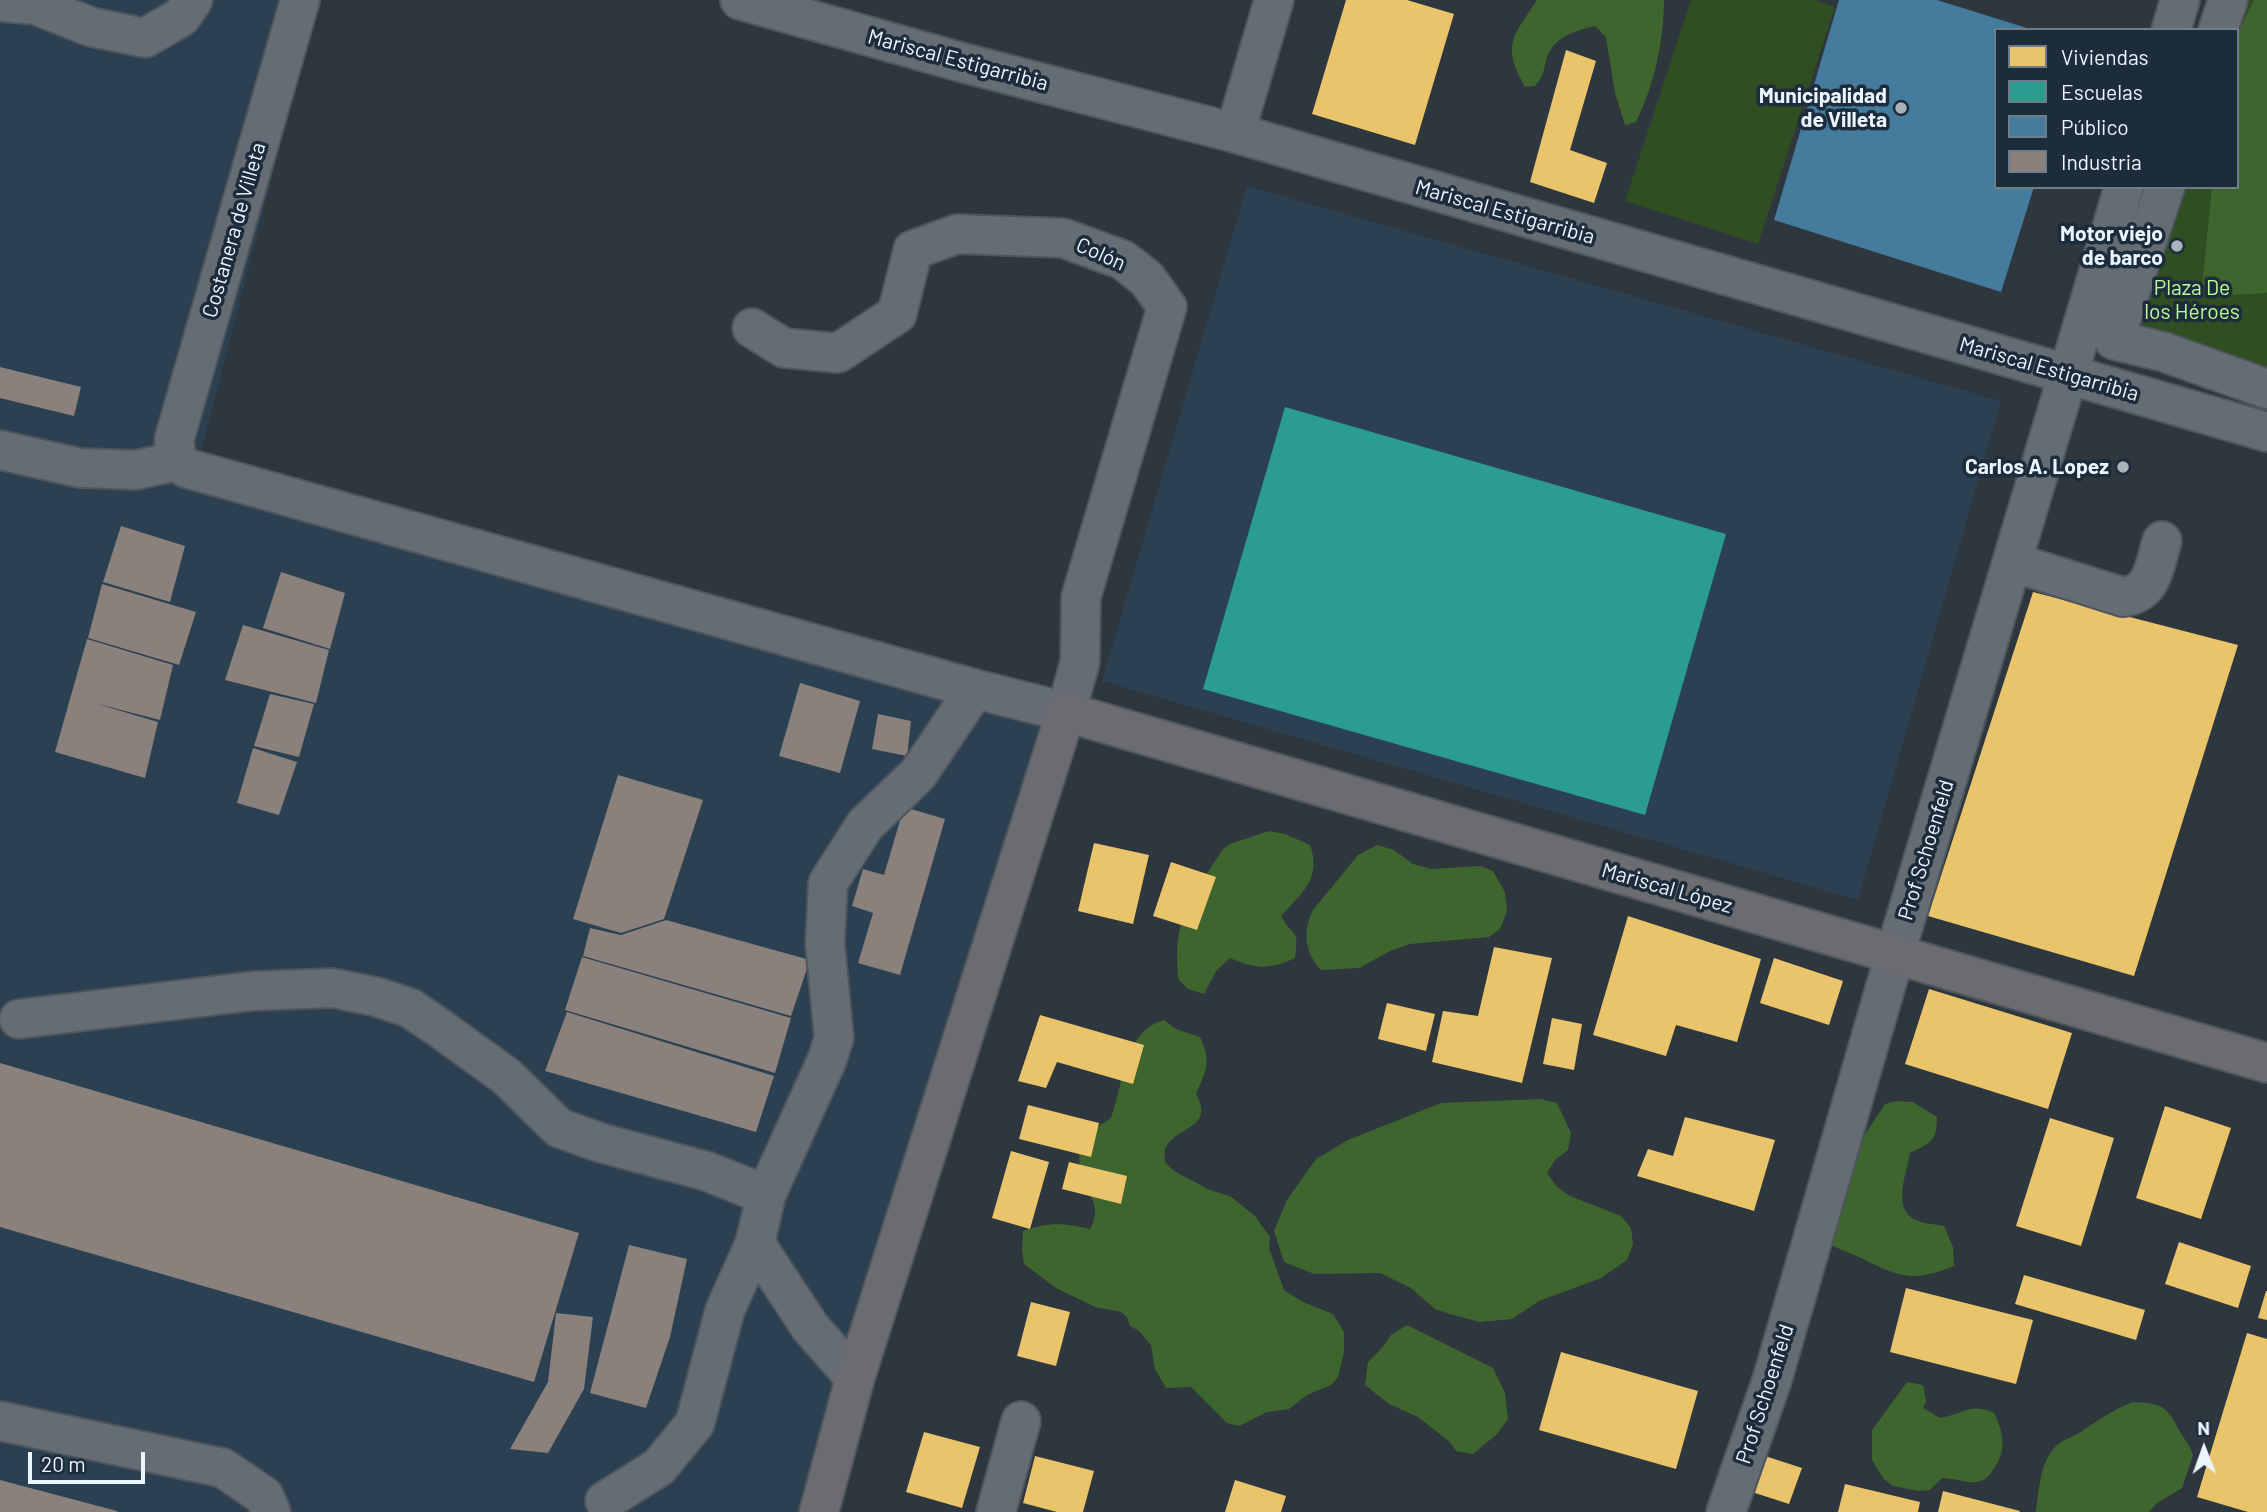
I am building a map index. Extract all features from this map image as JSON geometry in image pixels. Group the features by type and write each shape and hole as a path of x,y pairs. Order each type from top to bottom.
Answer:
{"main road":[{"name":"Mariscal López","path":"1066,712 2267,1063"},
{"path":"819,1512 855,1378 1066,712"}],"street":[{"path":"0,2 36,5 91,27 145,38 181,17 193,0"},
{"name":"Costanera de Villeta","path":"177,461 174,440 300,0"},
{"name":"Mariscal Estigarribia","path":"740,0 964,63 1235,134 2267,432"},
{"path":"1235,134 1274,0"},
{"path":"2172,28 2180,0"},
{"path":"2219,28 2228,0"},
{"name":"Prof Schoenfeld","path":"1726,1512 1772,1380 1895,954 2123,189"},
{"path":"2164,189 2114,340 2164,352 2267,388"},
{"name":"Colón","path":"752,328 784,348 838,353 897,314 913,250 957,234 1063,238 1124,260 1147,279 1167,307 1081,597 1080,662 1066,712"},
{"path":"0,450 80,468 136,470 177,461 186,468 200,472 975,689 1066,712"},
{"path":"2012,562 2123,597 2135,596 2147,587 2162,541"},
{"path":"605,1501 659,1467 695,1423 724,1310 755,1242 766,1195 827,1060 834,1038 825,943 828,883 865,825 918,774 975,689"},
{"path":"19,1019 253,991 333,988 377,997 410,1008 461,1043 506,1076 559,1128 601,1143 706,1171 766,1195"},
{"path":"755,1242 810,1327 855,1378"},
{"path":"0,1421 223,1468 264,1496 271,1512"},
{"path":"996,1512 1021,1421"}],"shaded area":[{"path":"0,0 318,0 196,471 1064,714 813,1512 0,1512"},
{"path":"1247,186 2001,401 1858,900 1102,681"}],"green space":[{"path":"1537,0 1664,0 1657,63 1636,122 1625,125 1615,93 1606,37 1595,26 1565,36 1553,46 1538,83 1525,87 1513,60 1513,41"},
{"path":"1691,0 1814,0 1835,7 1758,244 1625,201"},
{"name":"Plaza De los Héroes","path":"2211,0 2267,0 2267,399 2097,352 2149,189 2239,189 2239,28 2235,28"},
{"path":"2254,0 2267,0 2267,293 2201,297 2212,189 2239,189 2239,31"},
{"path":"1269,831 1285,834 1310,845 1313,857 1312,876 1308,884 1281,916 1296,936 1295,958 1278,965 1263,967 1230,958 1216,971 1204,994 1188,989 1178,979 1177,949 1181,927 1190,903 1223,849 1230,844"},
{"path":"1377,845 1394,850 1413,864 1431,869 1481,866 1493,871 1505,892 1507,911 1500,929 1489,937 1410,944 1390,951 1359,968 1321,970 1311,957 1307,942 1307,926 1313,910 1358,855"},
{"path":"1164,1020 1176,1029 1200,1037 1207,1060 1196,1094 1201,1115 1191,1127 1169,1142 1165,1150 1165,1162 1174,1171 1210,1190 1230,1196 1255,1216 1270,1237 1269,1248 1284,1290 1301,1301 1333,1314 1344,1332 1344,1352 1338,1377 1331,1385 1307,1395 1289,1409 1267,1412 1239,1426 1227,1423 1191,1387 1166,1388 1155,1369 1151,1345 1139,1331 1130,1326 1127,1317 1121,1312 1095,1307 1056,1288 1024,1264 1023,1231 1056,1224 1090,1229 1094,1221 1095,1207 1081,1175 1079,1140 1111,1118 1133,1047 1140,1035 1150,1026"},
{"path":"1541,1099 1557,1103 1571,1133 1568,1150 1555,1160 1547,1173 1557,1187 1570,1196 1621,1216 1631,1228 1633,1244 1627,1260 1601,1278 1539,1301 1512,1319 1480,1322 1435,1309 1411,1288 1380,1273 1314,1274 1284,1262 1274,1231 1287,1200 1316,1159 1348,1140 1441,1103"},
{"path":"1897,1101 1913,1102 1937,1117 1936,1132 1931,1141 1910,1153 1902,1190 1904,1208 1908,1215 1919,1221 1944,1226 1953,1247 1954,1266 1927,1275 1906,1276 1886,1270 1826,1242 1859,1143 1885,1104"},
{"path":"1407,1325 1493,1368 1505,1393 1508,1419 1497,1434 1473,1454 1456,1451 1450,1442 1418,1417 1389,1404 1365,1385 1368,1362 1391,1335"},
{"path":"1907,1382 1923,1385 1926,1401 1923,1408 1940,1418 1973,1409 1994,1413 2002,1435 2002,1449 1997,1463 1986,1478 1971,1482 1942,1478 1930,1490 1919,1491 1893,1486 1883,1478 1872,1460 1872,1430"},
{"path":"2133,1402 2150,1403 2166,1410 2189,1445 2193,1455 2182,1488 2157,1503 2149,1512 2036,1512 2042,1474 2054,1448 2106,1415"}],"building: Viviendas":[{"path":"1346,0 1407,0 1454,14 1415,145 1312,114"},
{"path":"1566,50 1596,61 1570,150 1607,163 1594,203 1530,182"},
{"path":"2033,592 2238,645 2134,976 1928,916"},
{"path":"1094,843 1149,855 1133,924 1078,911"},
{"path":"1171,862 1216,877 1197,930 1153,916"},
{"path":"1628,916 1761,959 1737,1042 1676,1025 1666,1056 1593,1035"},
{"path":"1494,947 1552,958 1522,1083 1432,1062 1443,1011 1478,1016"},
{"path":"1774,958 1843,981 1829,1025 1760,1003"},
{"path":"1929,989 2072,1033 2048,1109 1905,1064"},
{"path":"1387,1003 1435,1014 1426,1051 1378,1039"},
{"path":"1040,1015 1144,1045 1133,1084 1057,1062 1046,1088 1018,1081"},
{"path":"1552,1018 1582,1024 1574,1070 1543,1064"},
{"path":"1028,1105 1099,1123 1091,1157 1019,1139"},
{"path":"2165,1106 2231,1128 2201,1219 2136,1198"},
{"path":"1685,1117 1775,1140 1754,1211 1637,1176 1648,1149 1673,1156"},
{"path":"2050,1118 2114,1138 2081,1246 2016,1226"},
{"path":"1011,1151 1049,1162 1030,1229 992,1218"},
{"path":"1069,1162 1127,1176 1121,1204 1062,1189"},
{"path":"2179,1242 2251,1266 2238,1308 2165,1284"},
{"path":"2024,1275 2145,1310 2136,1340 2015,1304"},
{"path":"1906,1288 2033,1320 2016,1384 1890,1352"},
{"path":"2267,1291 2267,1320 2258,1318"},
{"path":"1031,1302 1070,1312 1056,1366 1017,1356"},
{"path":"2247,1333 2267,1339 2267,1512 2248,1512 2197,1497"},
{"path":"1561,1352 1698,1391 1676,1469 1539,1430"},
{"path":"924,1432 980,1447 962,1508 906,1492"},
{"path":"1035,1456 1094,1471 1083,1512 1057,1512 1023,1503"},
{"path":"1765,1456 1802,1468 1789,1504 1752,1492"},
{"path":"1235,1480 1286,1496 1281,1512 1225,1512"},
{"path":"1845,1484 1920,1502 1918,1512 1838,1512"},
{"path":"1943,1491 2020,1511 1938,1512"}],"building: Escuelas":[{"path":"1285,407 1726,534 1645,815 1203,689"}],"building: Público":[{"name":"Municipalidad de Villeta","path":"1839,0 1937,0 2027,28 1994,28 1994,189 2033,189 2001,292 1774,220"}],"building: Industria":[{"path":"0,367 81,387 74,416 0,398"},
{"path":"121,526 185,546 170,602 103,582"},
{"path":"281,572 345,593 330,649 263,628"},
{"path":"102,584 196,612 179,665 88,638"},
{"path":"243,625 329,650 316,703 225,680"},
{"path":"87,639 173,665 160,720 94,703 158,722 145,778 55,752"},
{"path":"800,683 860,701 840,773 779,756"},
{"path":"270,694 314,704 299,757 254,746"},
{"path":"878,714 911,721 907,756 872,749"},
{"path":"253,748 297,762 279,815 237,803"},
{"path":"618,775 703,800 664,919 621,933 573,919"},
{"path":"904,807 945,819 900,975 858,963 873,913 852,906 863,869 884,875"},
{"path":"666,920 810,960 791,1016 583,956 590,928 621,935"},
{"path":"582,957 791,1018 775,1073 565,1010"},
{"path":"567,1012 774,1076 756,1132 545,1071"},
{"path":"0,1063 579,1233 534,1382 0,1227"},
{"path":"629,1245 687,1259 670,1337 646,1408 590,1393"},
{"path":"556,1313 593,1317 584,1389 548,1453 510,1449 548,1382"},
{"path":"0,1480 117,1511 117,1512 0,1512"}],"place":[{"name":"Municipalidad de Villeta","path":"1901,108"},
{"name":"Motor viejo de barco","path":"2177,246"},
{"name":"Carlos A. Lopez","path":"2123,467"}]}
